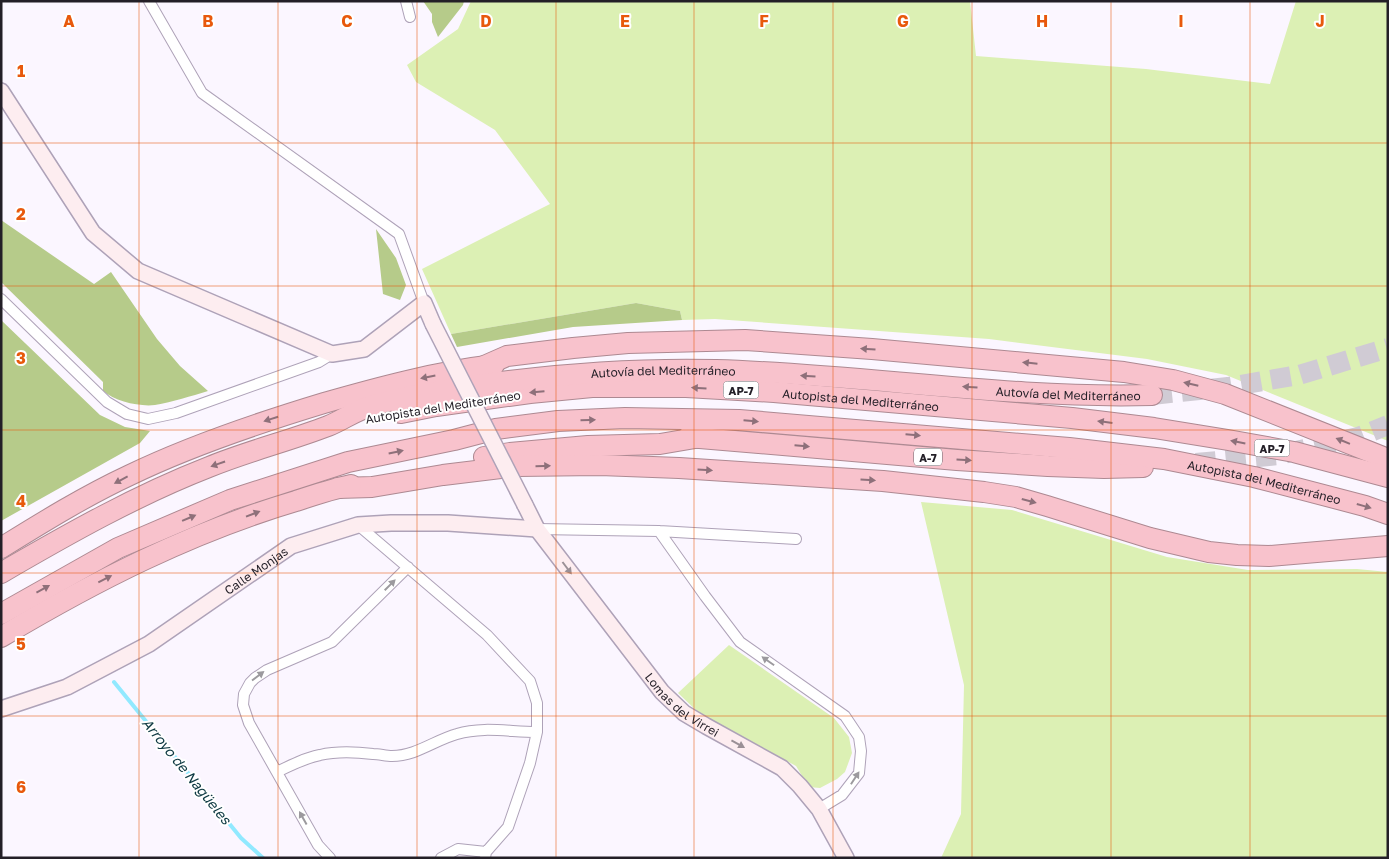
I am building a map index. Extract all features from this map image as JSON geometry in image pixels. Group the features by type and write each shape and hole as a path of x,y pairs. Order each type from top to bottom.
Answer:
{"highway":[{"path":"482,367 507,356 573,348 628,343 745,340 1124,372 1174,380 1225,394 1388,459"},
{"path":"1,548 128,476 177,453 269,420 362,392 403,382 482,367 537,360 634,357 718,359 753,372"},
{"name":"Autovía del Mediterráneo","path":"330,425 369,406 430,392 525,378 587,372 650,369 753,372 1071,395 1152,395"},
{"name":"Autopista del Mediterráneo","path":"330,425 436,406 530,393 592,387 696,388 774,392 1072,418 1294,452 1388,477"},
{"name":"Autopista del Mediterráneo","path":"454,440 496,429 558,421 625,418 739,420 1069,448 1254,477 1388,514"},
{"path":"1,573 164,486 210,466 330,425"},
{"name":"A-7","path":"454,440 502,441 556,437 641,435 701,437 957,460 1048,466 1104,468 1160,463"},
{"path":"1,637 133,564 184,541 264,510 338,488 441,465 510,453 588,446 660,444 701,437"},
{"path":"1,614 118,548 230,500 348,462 454,440"},
{"path":"338,488 372,487 443,474 517,466 600,465 679,468 884,481 1016,497 1150,538 1209,552 1269,556 1388,546"}],"street":[{"path":"1,299 107,402 127,414 148,419 176,414 319,362 332,354 364,349 424,303 398,234 202,93 148,1"},
{"path":"406,1 410,18"},
{"path":"1,91 93,233 138,270 332,354"},
{"name":"Lomas del Virrei","path":"424,303 537,529 662,692 684,712 706,726 782,768 819,809 846,858"},
{"name":"Calle Monjas","path":"1,709 67,688 149,644 291,546 358,525 448,523 537,529"},
{"path":"358,525 487,634 530,682 536,703 537,732 530,763 508,827 486,855 458,849 441,858"},
{"path":"537,529 659,531 796,539"},
{"path":"659,531 740,642 845,716 859,737 861,751 859,773 842,795 819,809"},
{"path":"330,858 318,845 249,723 243,705 244,694 250,683 267,670 332,642 408,566"},
{"path":"277,772 298,762 320,755 348,753 392,756 413,753 457,734 491,729 537,732"}],"green space":[{"path":"423,1 464,1 463,5 438,37 432,22 432,14"},
{"path":"471,1 970,1 976,56 1146,69 1270,84 1296,1 1388,1 1388,441 1226,375 1147,359 989,339 715,319 682,320 680,311 636,303 451,334 422,269 550,204 495,130 416,82 407,65 458,29"},
{"path":"1,220 94,284 111,272 157,339 180,366 208,391 149,405 121,400 103,391 103,382 1,282"},
{"path":"376,229 396,258 406,285 400,300 383,294"},
{"path":"636,303 680,311 682,320 573,327 457,347 451,334"},
{"path":"1,320 100,415 125,427 150,431 140,443 1,521"},
{"path":"921,502 1012,510 1167,557 1248,570 1357,569 1388,572 1388,858 941,858 961,814 964,685"},
{"path":"729,645 834,718 849,737 852,753 845,772 837,779 820,788 809,787 796,766 699,713 678,693"}],"waterway":[{"name":"Arroyo de Nagüeles","path":"114,682 241,838 263,858"}],"tunnel":[{"path":"1152,395 1228,387 1299,375 1388,348"},
{"path":"1196,463 1279,455 1358,437 1388,425"}]}
